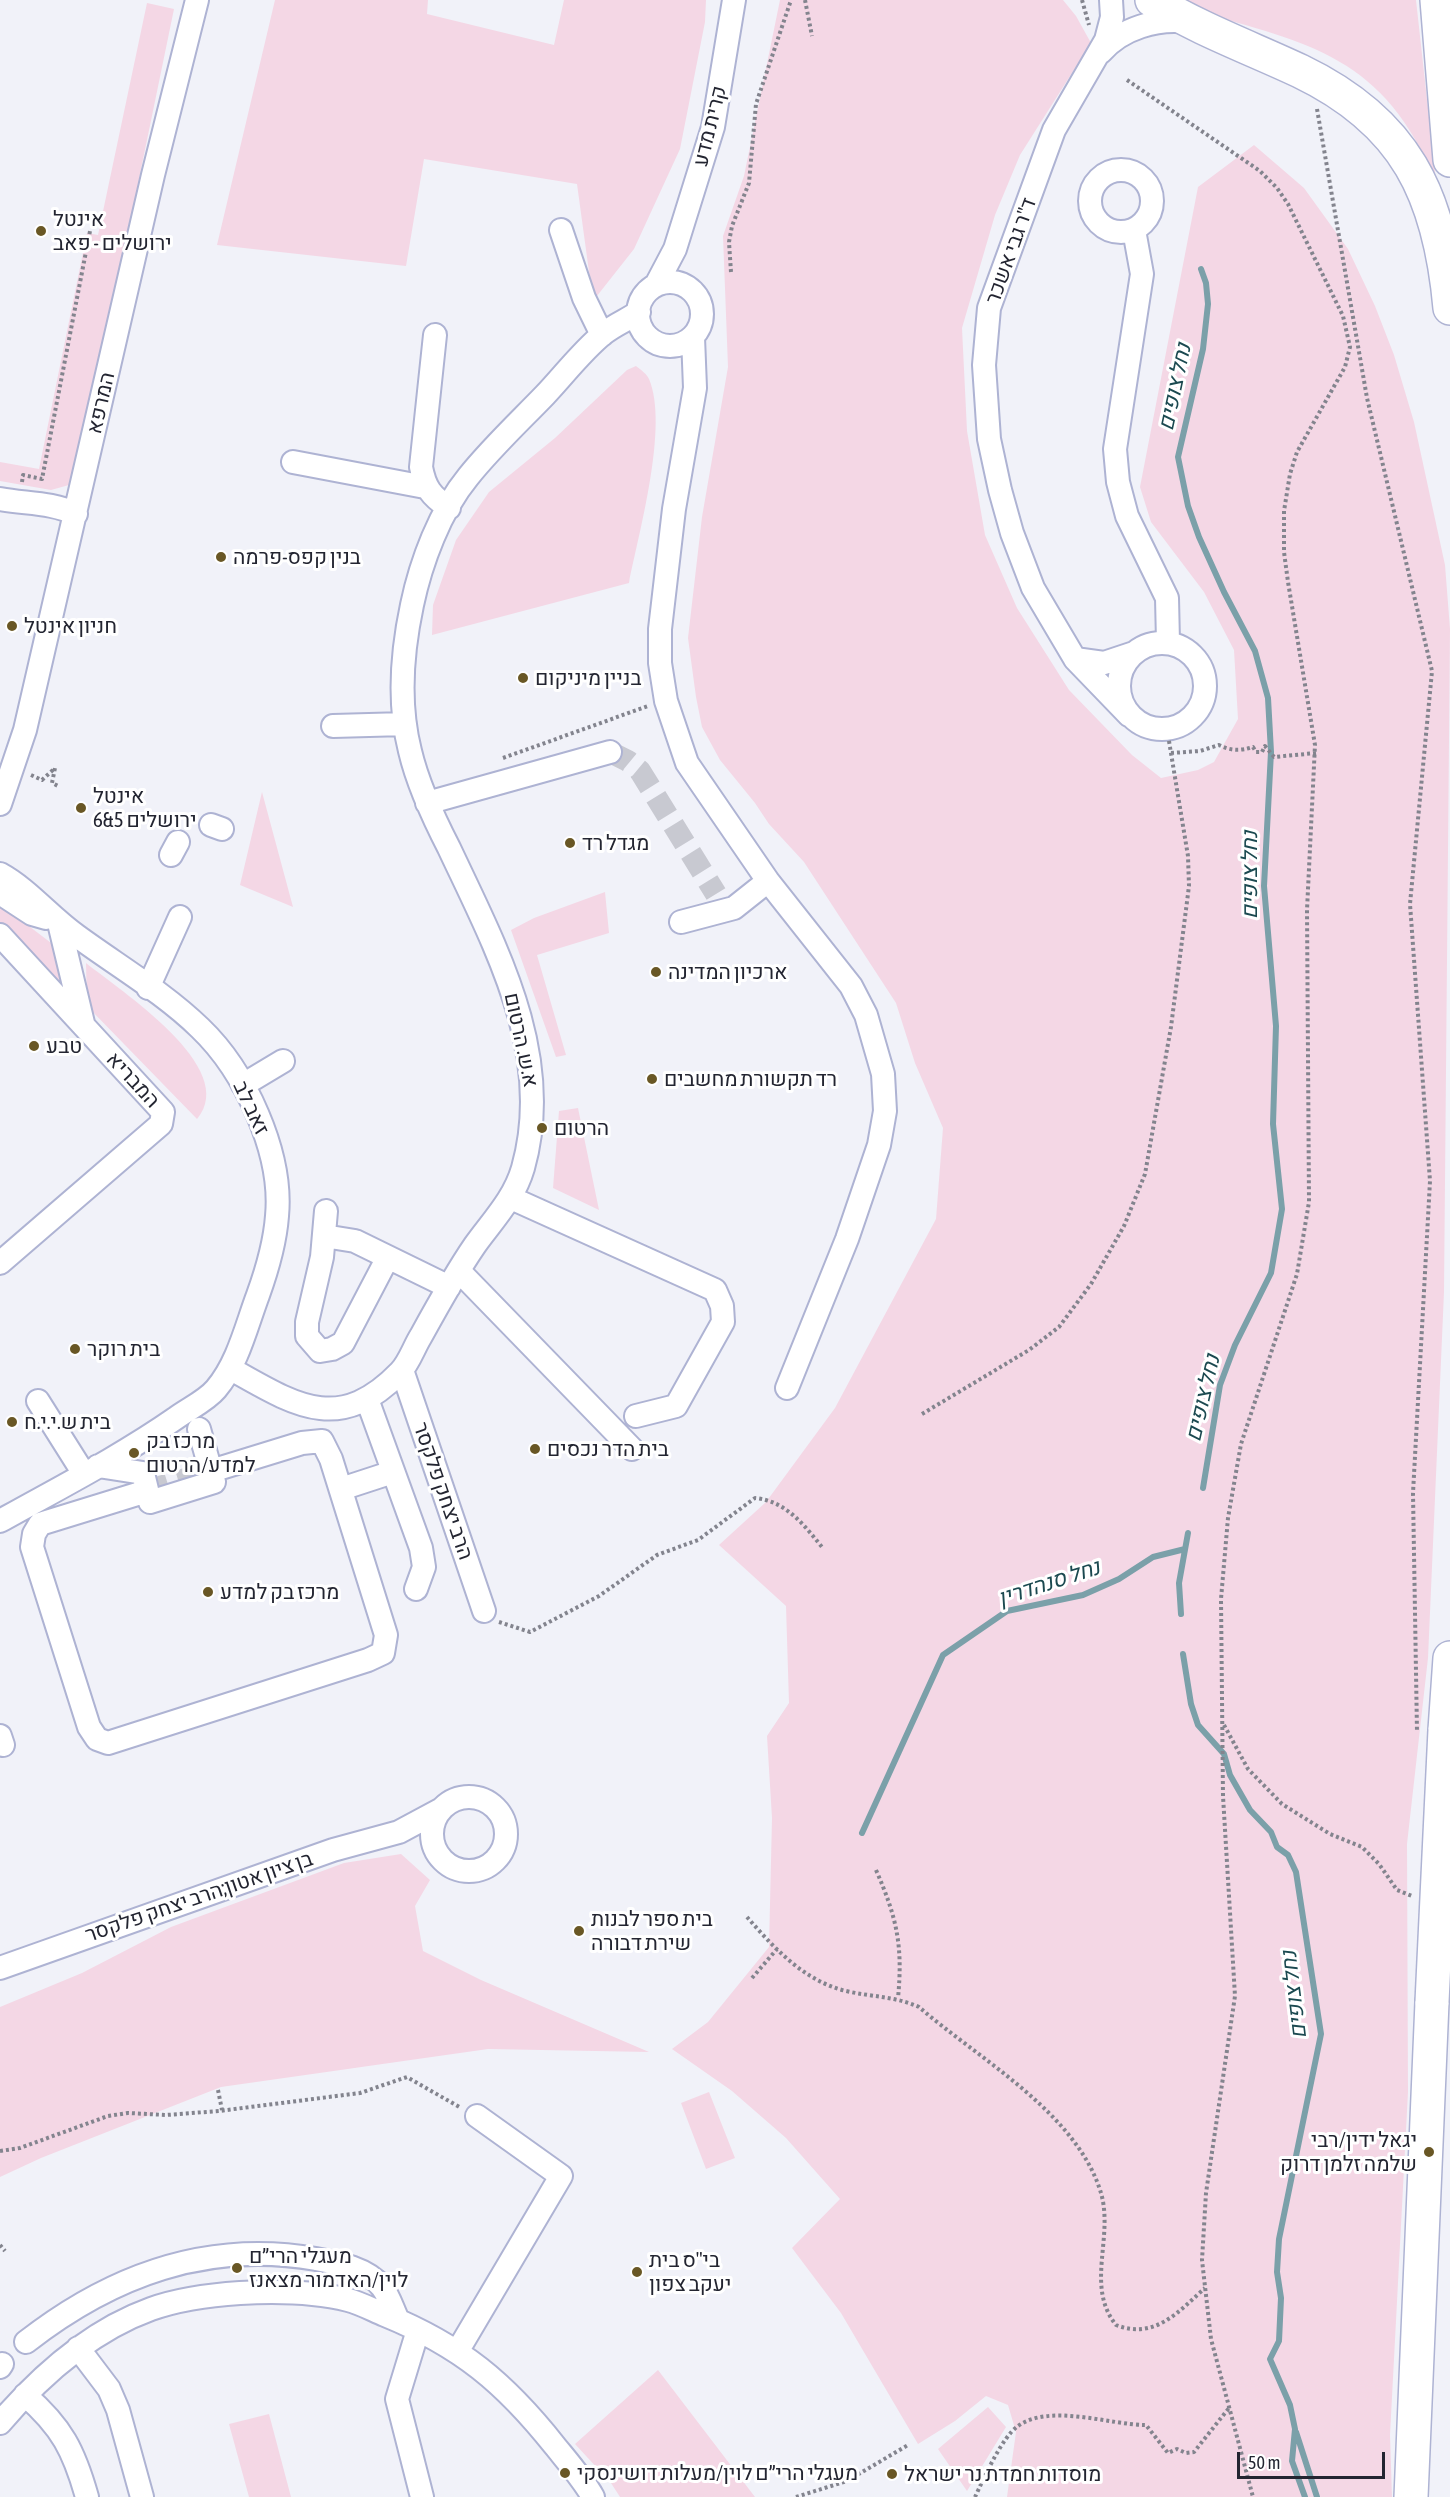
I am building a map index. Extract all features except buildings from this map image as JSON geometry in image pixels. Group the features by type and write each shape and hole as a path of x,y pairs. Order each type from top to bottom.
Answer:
{"highway":[{"path":"1152,0 1192,22 1329,86 1362,109 1396,144 1427,194 1447,270 1450,308"},
{"path":"1437,0 1450,160"},
{"path":"1412,2497 1444,2004 1431,1733 1450,1658"}],"street":[{"name":"המרפא","path":"0,804 25,730 153,175 197,0"},
{"name":"קרית מדע","path":"657,285 675,249 713,127 734,0"},
{"name":"ד\"ר גבי אשכר","path":"1111,0 1109,32 1054,130 989,308 984,365 989,439 1012,533 1033,588 1075,659 1129,715"},
{"name":"ד\"ר גבי אשכר","path":"1098,55 1118,38 1141,27 1169,20 1192,22"},
{"path":"561,230 584,298 605,333"},
{"path":"1134,230 1142,274 1115,449 1117,471 1127,516 1167,598 1168,642"},
{"name":"קרית מדע","path":"675,249 682,284"},
{"path":"669,282 682,284 698,297 702,311 700,326 693,337 683,344 672,346 655,342 641,321 643,297 657,285 669,282"},
{"path":"435,335 421,467 424,487 434,498 449,508 466,479 605,333 641,321"},
{"path":"693,337 695,379 686,447 674,509 660,629 660,663 666,701 687,763 768,881 851,986 876,1042 884,1083 885,1111 879,1145 847,1239 787,1388"},
{"path":"672,346 686,360 695,379"},
{"path":"293,462 424,487"},
{"path":"14,497 54,505 76,514"},
{"name":"א.ש. הרטום","path":"231,1369 298,1405 343,1409 367,1399 402,1370 454,1279 511,1198 522,1171 530,1136 534,1098 531,1063 521,1021 494,944 427,802 409,751 405,724 402,677 411,606 423,562 449,508"},
{"path":"1075,659 1104,663 1156,642 1168,642 1192,655 1201,666 1205,693 1200,707 1192,718 1167,729 1153,729 1129,715 1122,703 1119,690 1120,676 1125,663 1134,652"},
{"path":"333,726 405,724"},
{"path":"427,802 610,752"},
{"name":"זאב לב","path":"0,874 28,893 58,923 201,1029 243,1085 260,1119 270,1151 278,1215 263,1281 231,1369"},
{"path":"681,922 721,902 734,908 768,881"},
{"name":"זאב לב","path":"0,893 32,914 58,923"},
{"path":"148,988 180,917"},
{"path":"58,923 83,1026"},
{"name":"המבריא","path":"0,936 163,1112 163,1121 0,1263"},
{"path":"243,1085 283,1060"},
{"path":"511,1198 715,1290 722,1306 723,1322 676,1406 636,1416"},
{"path":"326,1211 324,1236 307,1322 307,1336 320,1350 332,1349 343,1343 388,1257"},
{"path":"324,1236 355,1241 388,1257 454,1279 632,1449"},
{"path":"0,1521 151,1435 214,1392 231,1369"},
{"name":"הרב יצחק פלקסר","path":"402,1370 484,1611"},
{"path":"367,1399 421,1548 424,1567 416,1589"},
{"path":"38,1401 91,1470 143,1473 150,1502 214,1482 199,1429"},
{"path":"147,1491 40,1524 34,1534 32,1547 88,1727 97,1739 108,1743 368,1660 383,1653 386,1635 341,1489 322,1441 302,1443 211,1471"},
{"path":"341,1489 393,1472"},
{"path":"399,1832 433,1845 448,1865 472,1871 484,1868 495,1861 503,1851 506,1826 501,1814 483,1799 460,1797 440,1810 432,1832 433,1845"},
{"name":"בן ציון אטון;הרב יצחק פלקסר","path":"0,1968 333,1850 399,1832 440,1810"},
{"path":"458,2352 561,2176 477,2116"},
{"path":"26,2342 63,2314 110,2288 186,2260 232,2254 283,2253 343,2264 368,2276 382,2287 408,2325 397,2399 422,2497"},
{"path":"0,2422 78,2348 116,2325 150,2309 215,2295 276,2291 317,2294 350,2300 408,2325 458,2352 500,2383 533,2418 593,2497"},
{"path":"78,2348 109,2389 118,2410 142,2497"},
{"path":"26,2395 50,2417 70,2446 87,2497"}],"path":[{"path":"732,272 730,234 749,183 756,104 791,0"},
{"path":"805,0 812,36"},
{"path":"1127,80 1260,171 1283,196 1340,310 1349,333 1348,360 1297,452 1287,486 1283,525 1290,598 1313,721 1316,753 1307,910 1308,1202 1296,1274 1241,1444 1228,1518 1221,1599 1223,1796 1235,1996 1206,2193 1202,2260 1211,2339 1253,2497"},
{"path":"1317,109 1367,398 1432,671 1410,904 1430,1181 1413,1493 1431,1733"},
{"path":"14,497 23,475 42,478 90,231"},
{"path":"497,760 636,710"},
{"path":"922,1414 1029,1350 1059,1327 1091,1284 1124,1226 1145,1174 1171,1027 1188,895 1188,856 1167,729"},
{"path":"1171,753 1200,751 1219,745 1228,750 1253,747 1256,753 1262,752 1265,746 1274,757 1316,753"},
{"path":"14,767 60,787"},
{"path":"42,780 55,768 52,783"},
{"path":"484,1611 504,1626 530,1632 599,1596 657,1555 698,1540 755,1498 770,1499 798,1518 822,1547"},
{"path":"1223,1724 1248,1769 1282,1804 1330,1834 1362,1847 1379,1864 1397,1890 1416,1897 1417,1886"},
{"path":"876,1870 893,1911 898,1932 900,1956 898,1998"},
{"path":"747,1917 777,1949 815,1979 845,1991 898,1998 919,2007 1047,2108 1080,2151 1100,2190 1105,2207 1106,2235 1100,2271 1103,2304 1116,2325 1138,2331 1160,2325 1205,2287"},
{"path":"752,1978 777,1949"},
{"path":"0,2151 20,2148 108,2116 128,2113 166,2115 222,2110 360,2093 407,2077 477,2116"},
{"path":"218,2090 222,2110"},
{"path":"0,2245 5,2251"},
{"path":"975,2497 1012,2431 1029,2421 1062,2415 1146,2425 1168,2453 1177,2448 1186,2453 1194,2452 1229,2407"},
{"path":"796,2497 847,2481 908,2445"}],"shaded area":[{"path":"275,0 428,0 427,14 554,45 564,0 706,0 705,22 680,149 634,249 593,301 577,184 424,159 406,266 217,245"},
{"path":"780,0 1063,0 1076,16 1091,43 1020,155 995,215 962,328 967,431 985,535 1017,608 1069,690 1132,755 1161,778 1198,770 1214,762 1238,719 1234,650 1204,592 1151,522 1140,487 1198,187 1254,145 1304,188 1348,249 1375,306 1394,355 1414,422 1445,565 1450,629 1444,1292 1428,1658 1407,1844 1408,2092 1390,2435 1392,2497 1007,2497 1016,2432 1008,2405 986,2396 955,2421 918,2444 841,2313 792,2248 840,2199 786,2138 732,2091 672,2049 708,2022 769,1947 772,1818 767,1736 789,1703 786,1606 719,1545 766,1502 835,1408 936,1219 943,1128 915,1063 896,1003 804,862 769,824 720,760 702,727 696,697 688,638 702,517 728,367 723,236 744,176"},
{"path":"1177,0 1416,0 1436,181 1415,139 1392,106 1367,81 1339,61 1273,33 1192,10"},
{"path":"147,3 174,9 80,465 69,485 51,490 0,481 0,462 39,469 87,233 98,235"},
{"path":"636,366 649,379 654,399 656,424 650,480 629,583 432,635 433,605 456,540 489,492 555,438 627,370"},
{"path":"262,792 293,907 240,885"},
{"path":"605,892 609,933 537,955 566,1055 556,1057 511,930 534,918"},
{"path":"0,904 59,949 60,983 2,925 0,926"},
{"path":"86,963 147,1011 190,1054 203,1077 206,1099 197,1119 87,1006"},
{"path":"578,1108 599,1210 553,1188 559,1111"},
{"path":"401,1854 430,1880 415,1906 423,1951 481,1980 649,2052 488,2049 221,2087 41,2158 0,2177 0,2007 82,1973 171,1927 344,1863"},
{"path":"709,2092 735,2158 706,2169 681,2103"},
{"path":"658,2370 755,2497 620,2497 611,2483 575,2444"},
{"path":"988,2407 1006,2427 967,2491 938,2449"},
{"path":"269,2414 291,2497 249,2497 229,2424"}],"waterway":[{"name":"נחל צופים","path":"1201,269 1206,283 1208,304 1203,349 1178,457 1188,506 1199,537 1224,592 1255,651 1268,698 1271,752 1264,886 1276,1026 1273,1124 1282,1209 1271,1273 1235,1345 1220,1385 1203,1488"},
{"name":"נחל צופים","path":"1181,1614 1179,1583 1188,1533"},
{"name":"נחל סנהדרין","path":"862,1833 943,1655 1007,1611 1083,1595 1119,1579 1153,1557 1185,1549"},
{"name":"נחל צופים","path":"1183,1654 1191,1704 1198,1725 1224,1754 1230,1775 1250,1810 1271,1832 1277,1847 1288,1855 1296,1872 1321,2034 1279,2239 1277,2272 1281,2298 1279,2341 1270,2359 1290,2405 1295,2429 1292,2461 1305,2497"},
{"path":"1296,2432 1317,2497"}],"tunnel":[{"path":"610,752 628,761 640,771 716,894"},
{"path":"147,1491 211,1471"}],"place":[{"name":"אינטל ירושלים - פאב","path":"41,231"},
{"name":"בנין קפס-פרמה","path":"221,557"},
{"name":"חניון אינטל","path":"12,626"},
{"name":"בניין מיניקום","path":"523,678"},
{"name":"אינטל ירושלים 5&6","path":"81,808"},
{"name":"מגדל רד","path":"570,843"},
{"name":"ארכיון המדינה","path":"656,972"},
{"name":"טבע","path":"34,1046"},
{"name":"רד תקשורת מחשבים","path":"652,1079"},
{"name":"הרטום","path":"542,1128"},
{"name":"בית רוקר","path":"75,1349"},
{"name":"בית ש.י.י.ח","path":"12,1422"},
{"name":"בית הדר נכסים","path":"535,1449"},
{"name":"מרכז בק למדע/הרטום","path":"134,1453"},
{"name":"מרכז בק למדע","path":"208,1592"},
{"name":"בית ספר לבנות שירת דבורה","path":"579,1931"},
{"name":"יגאל ידין/רבי שלמה זלמן דרוק","path":"1429,2152"},
{"name":"מעגלי הרי״ם לוין/האדמור מצאנז","path":"237,2268"},
{"name":"בי\"ס בית יעקב צפון","path":"637,2272"},
{"name":"מעגלי הרי״ם לוין/מעלות דושינסקי","path":"565,2473"},
{"name":"מוסדות חמדת נר ישראל","path":"892,2474"}]}
